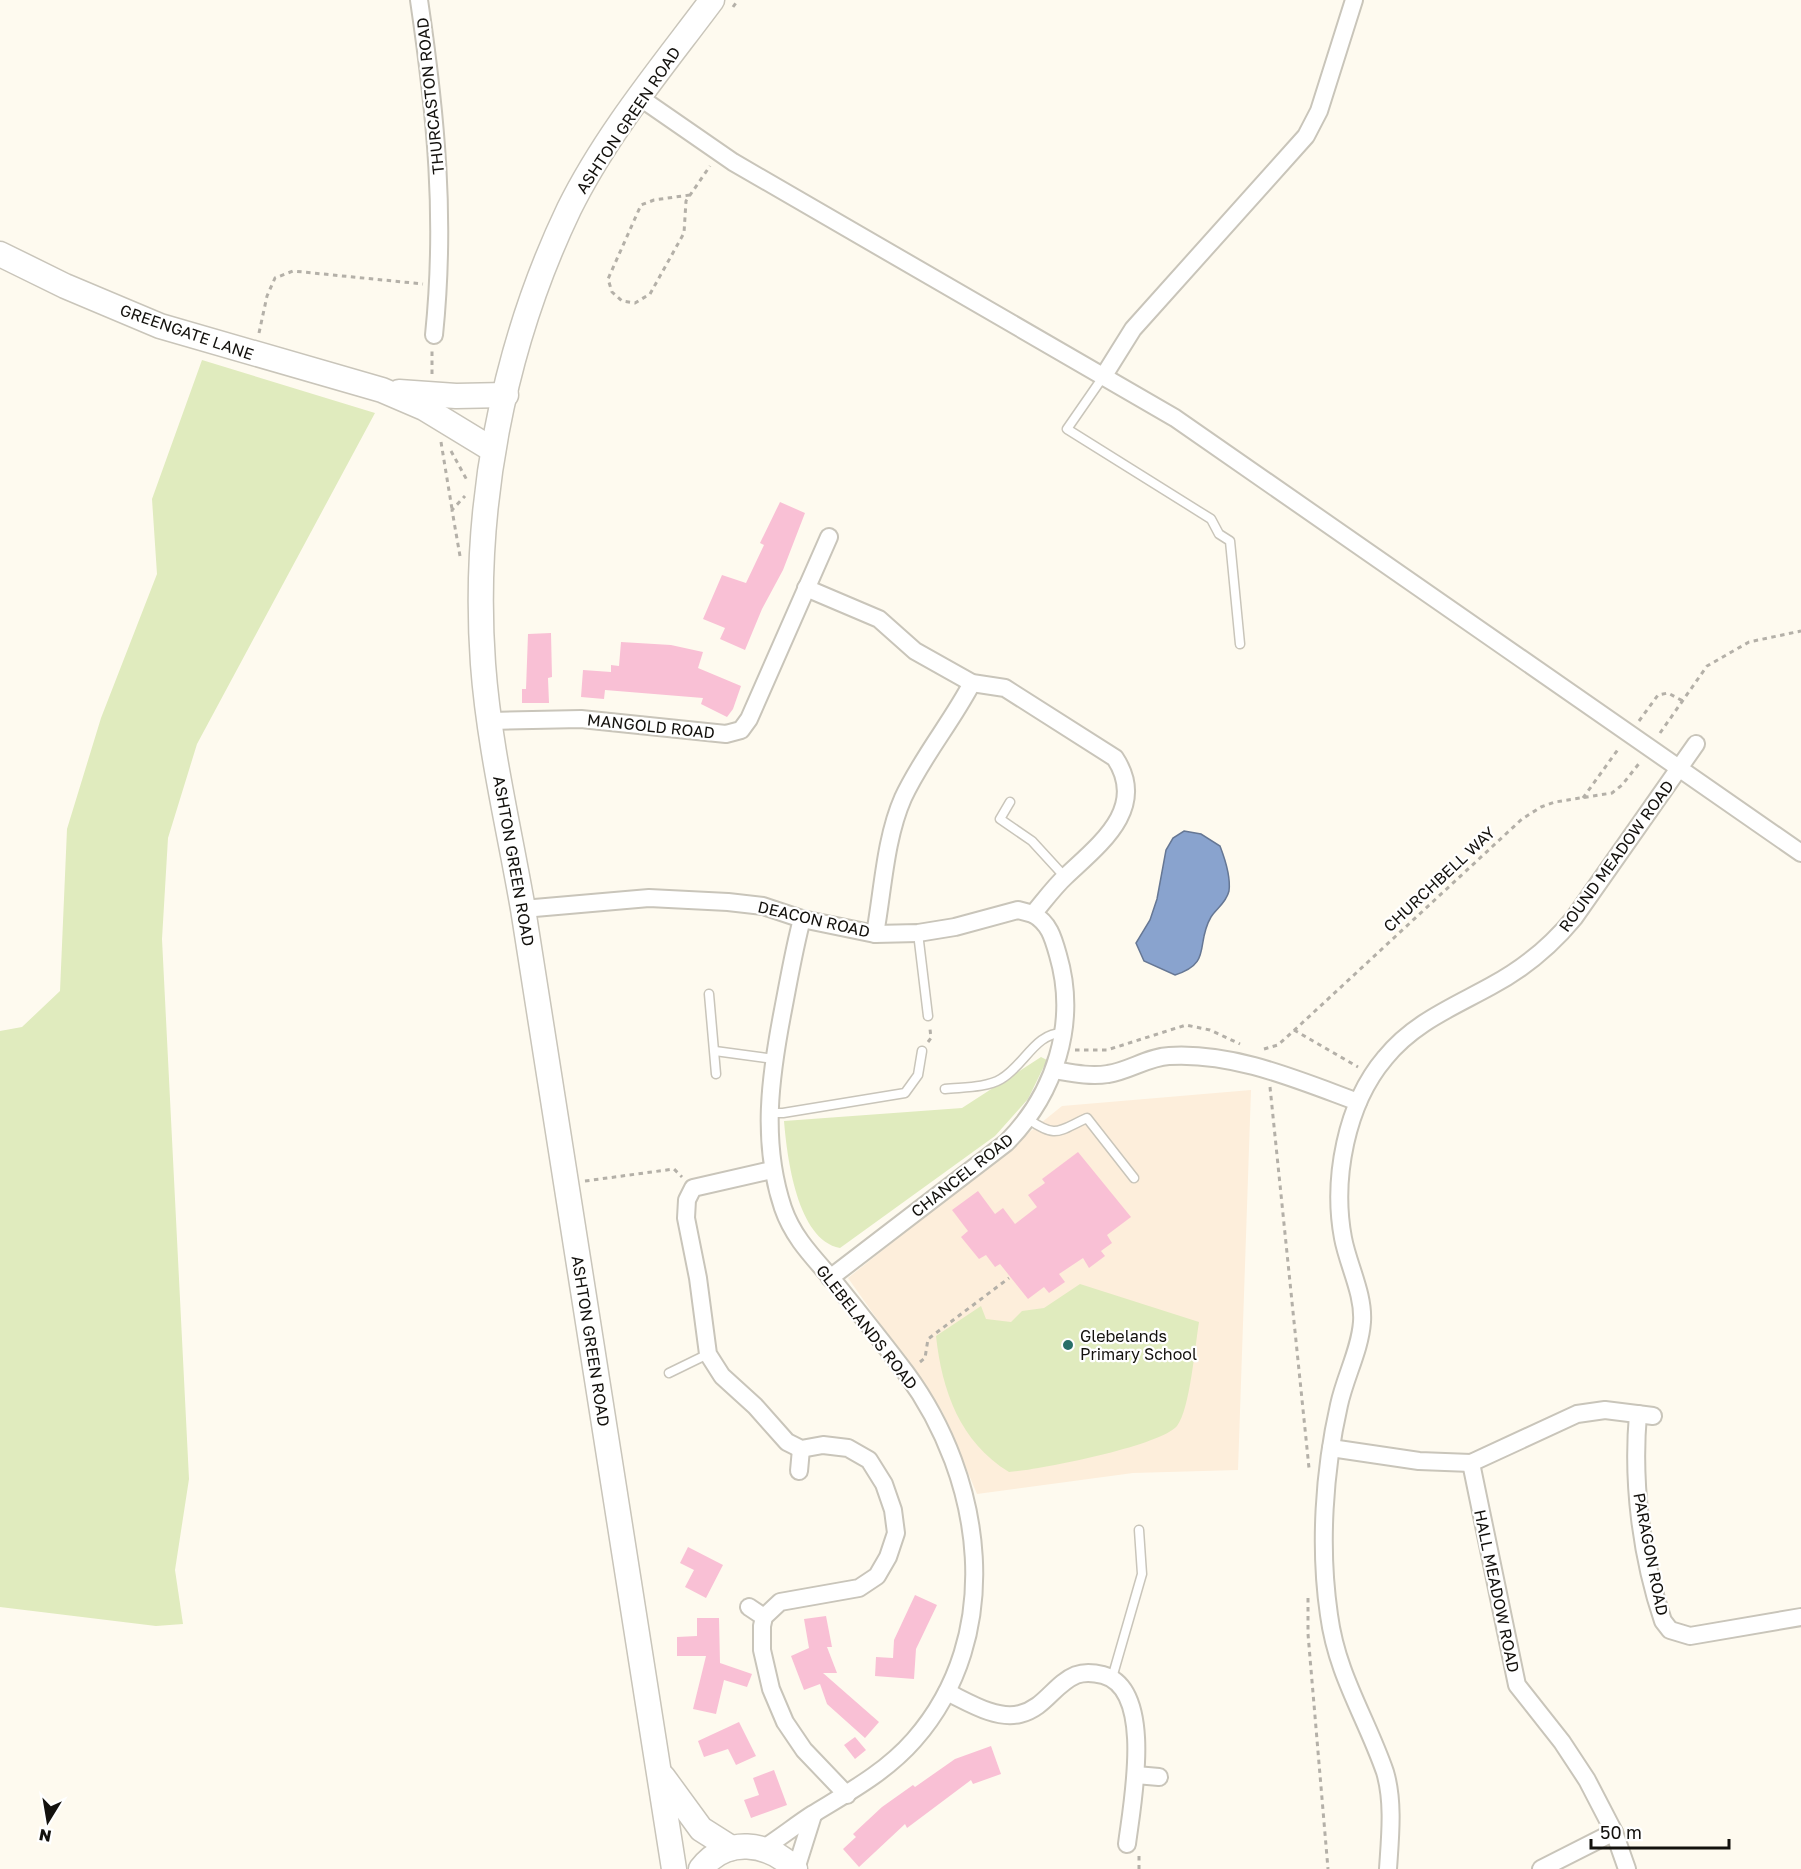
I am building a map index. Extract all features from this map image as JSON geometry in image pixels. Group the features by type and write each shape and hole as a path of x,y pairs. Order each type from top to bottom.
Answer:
{"street":[{"name":"THURCASTON ROAD","path":"419,0 437,132 441,218 439,286 434,335"},
{"path":"1103,376 1133,329 1306,136 1319,111 1354,0"},
{"name":"ASHTON GREEN ROAD","path":"674,1869 523,909 491,721 483,666 480,597 487,490 493,450 524,326 545,266 570,208 639,97 722,5"},
{"path":"639,97 719,152 1175,418 1801,853"},
{"name":"GREENGATE LANE","path":"0,254 140,318 255,356 382,390 424,408 493,450"},
{"name":"GREENGATE LANE","path":"382,390 431,394 506,395"},
{"name":"MANGOLD ROAD","path":"491,721 581,718 726,734 736,733 748,722 829,537"},
{"path":"806,588 879,619 915,651 972,683 1005,688 1101,746 1115,758 1124,771 1128,788 1118,821 1096,849 1065,877 1033,914"},
{"path":"875,934 891,842 902,800 927,753 959,708 972,683"},
{"name":"ROUND MEADOW ROAD","path":"1388,1869 1390,1820 1386,1775 1348,1689 1338,1657 1329,1614 1325,1521 1331,1448 1339,1404 1362,1325 1360,1300 1343,1238 1340,1210 1341,1171 1358,1102 1385,1057 1428,1019 1491,986 1524,965 1555,940 1574,918 1696,744"},
{"name":"DEACON ROAD","path":"523,909 649,898 763,906 802,919 875,934 918,933 977,923 1018,910 1033,914"},
{"name":"CHANCEL ROAD","path":"830,1278 1006,1143 1028,1119 1054,1070 1063,1040 1063,971 1050,931 1044,920 1033,914"},
{"name":"GLEBELANDS ROAD","path":"764,1848 888,1766 913,1741 947,1692 963,1654 972,1616 974,1541 966,1495 956,1464 907,1375 795,1235 772,1170 769,1113 774,1059 802,919"},
{"path":"1054,1070 1093,1076 1110,1074 1166,1056 1187,1055 1268,1070 1358,1102"},
{"path":"772,1170 693,1188 687,1200 686,1218 698,1278 708,1354 722,1376 787,1442 801,1449 823,1445 849,1448 869,1460 884,1484 893,1510 896,1533 888,1557 877,1576 859,1588 780,1602 764,1617 762,1650 771,1689 785,1722 804,1750 847,1795"},
{"name":"PARAGON ROAD","path":"1471,1463 1577,1414 1605,1410 1646,1415 1635,1475 1644,1539 1663,1622 1670,1630 1690,1636 1801,1617"},
{"path":"1331,1448 1419,1461 1471,1463"},
{"path":"799,1471 801,1449"},
{"name":"HALL MEADOW ROAD","path":"1471,1463 1517,1685 1562,1742 1587,1780 1614,1832 1627,1869"},
{"path":"748,1607 764,1617"},
{"path":"947,1692 998,1714 1018,1715 1035,1709 1076,1675 1093,1673 1112,1678 1121,1684 1129,1696 1136,1742 1136,1775 1127,1844"},
{"name":"ASHTON GREEN ROAD","path":"659,1770 701,1829 731,1848"},
{"path":"1136,1775 1159,1777"},
{"path":"701,1869 714,1857 731,1848 744,1845 764,1848 783,1857 795,1869 813,1815"},
{"path":"1541,1869 1614,1832"}],"lane":[{"path":"1103,376 1067,429 1210,519 1219,534 1230,541 1240,644"},
{"path":"1010,802 1000,819 1032,841 1065,877"},
{"path":"918,933 928,1016"},
{"path":"709,994 716,1074"},
{"path":"945,1089 999,1080 1027,1057 1042,1037 1054,1032 1063,1040"},
{"path":"715,1051 774,1059"},
{"path":"769,1113 783,1113 905,1093 918,1075 922,1051"},
{"path":"1028,1119 1045,1131 1054,1133 1087,1118 1134,1178"},
{"path":"669,1373 708,1354"},
{"path":"1112,1678 1142,1574 1139,1530"}],"path":[{"path":"722,5 738,0"},
{"path":"690,195 647,201 637,210 609,273 609,286 616,297 622,301 635,303 650,294 684,233 685,207 690,195 719,152"},
{"path":"255,356 267,296 275,278 293,271 439,286"},
{"path":"431,394 434,335"},
{"path":"440,436 452,510"},
{"name":"CHURCHBELL WAY","path":"1266,1049 1278,1045 1522,819 1541,807 1555,802 1612,793 1622,785 1650,749 1707,666 1749,642 1801,631"},
{"path":"922,1051 931,1038 928,1016"},
{"path":"1063,1040 1099,1052 1186,1025 1210,1030 1246,1045"},
{"path":"1294,1030 1373,1076"},
{"path":"1259,1048 1266,1049 1309,1469"},
{"path":"566,1185 674,1169 693,1188"},
{"path":"907,1375 925,1358 928,1339 1009,1278"},
{"path":"1308,1587 1308,1635 1328,1869"}],"shaded area":[{"name":"Glebelands Primary School","path":"1251,1090 1238,1470 1133,1473 977,1494 942,1411 848,1278 1062,1106"}],"green space":[{"path":"202,360 375,413 197,744 168,838 162,939 189,1479 175,1570 183,1624 156,1626 0,1607 0,1031 22,1027 60,991 67,829 101,718 157,574 152,499"},
{"path":"1041,1057 1047,1060 1028,1099 995,1136 840,1248 825,1242 814,1230 804,1214 797,1195 788,1155 784,1121 962,1108"},
{"path":"1080,1284 1199,1322 1189,1392 1182,1418 1177,1426 1166,1434 1124,1449 1046,1467 1009,1472 978,1446 956,1413 943,1376 936,1336 981,1306 986,1319 1011,1322 1022,1311 1044,1308"}],"water":[{"path":"1184,831 1201,834 1220,846 1227,868 1229,891 1206,927 1199,958 1187,970 1175,975 1144,961 1136,943 1150,920 1157,899 1166,850 1173,838"}],"building":[{"path":"780,502 805,513 783,570 762,609 745,650 720,639 725,628 703,619 722,575 746,583 764,545 760,543"},
{"path":"551,633 552,677 548,678 549,703 522,703 522,689 526,689 528,634"},
{"path":"621,642 671,645 703,652 698,668 741,686 733,709 727,717 701,704 703,698 605,690 604,699 581,697 583,670 611,672 611,665 619,666"},
{"path":"1078,1152 1131,1217 1107,1235 1112,1243 1101,1251 1105,1256 1089,1268 1083,1258 1059,1274 1065,1282 1049,1293 1044,1287 1028,1299 1000,1264 995,1267 986,1255 979,1259 961,1237 968,1231 952,1210 978,1191 995,1214 1003,1208 1015,1224 1037,1207 1028,1195 1045,1183 1042,1179"},
{"path":"688,1547 723,1565 706,1598 685,1587 694,1570 680,1563"},
{"path":"915,1595 937,1605 916,1649 914,1679 875,1676 876,1657 893,1658 894,1640"},
{"path":"826,1616 832,1647 827,1647 837,1673 823,1673 879,1722 865,1738 827,1704 820,1684 804,1690 791,1656 809,1648 804,1619"},
{"path":"697,1618 719,1618 720,1663 752,1674 747,1687 724,1680 716,1714 693,1709 706,1656 677,1656 677,1637 697,1636"},
{"path":"739,1722 756,1756 736,1765 728,1749 704,1757 698,1741"},
{"path":"855,1737 866,1750 855,1759 844,1745"},
{"path":"991,1746 1001,1774 973,1784 971,1780 907,1828 905,1824 859,1867 843,1849 856,1837 853,1834 882,1807 913,1785 915,1787 955,1759"},
{"path":"774,1770 787,1805 751,1818 744,1800 759,1795 753,1778"}],"place":[{"name":"Glebelands Primary School","path":"1068,1345"}]}
